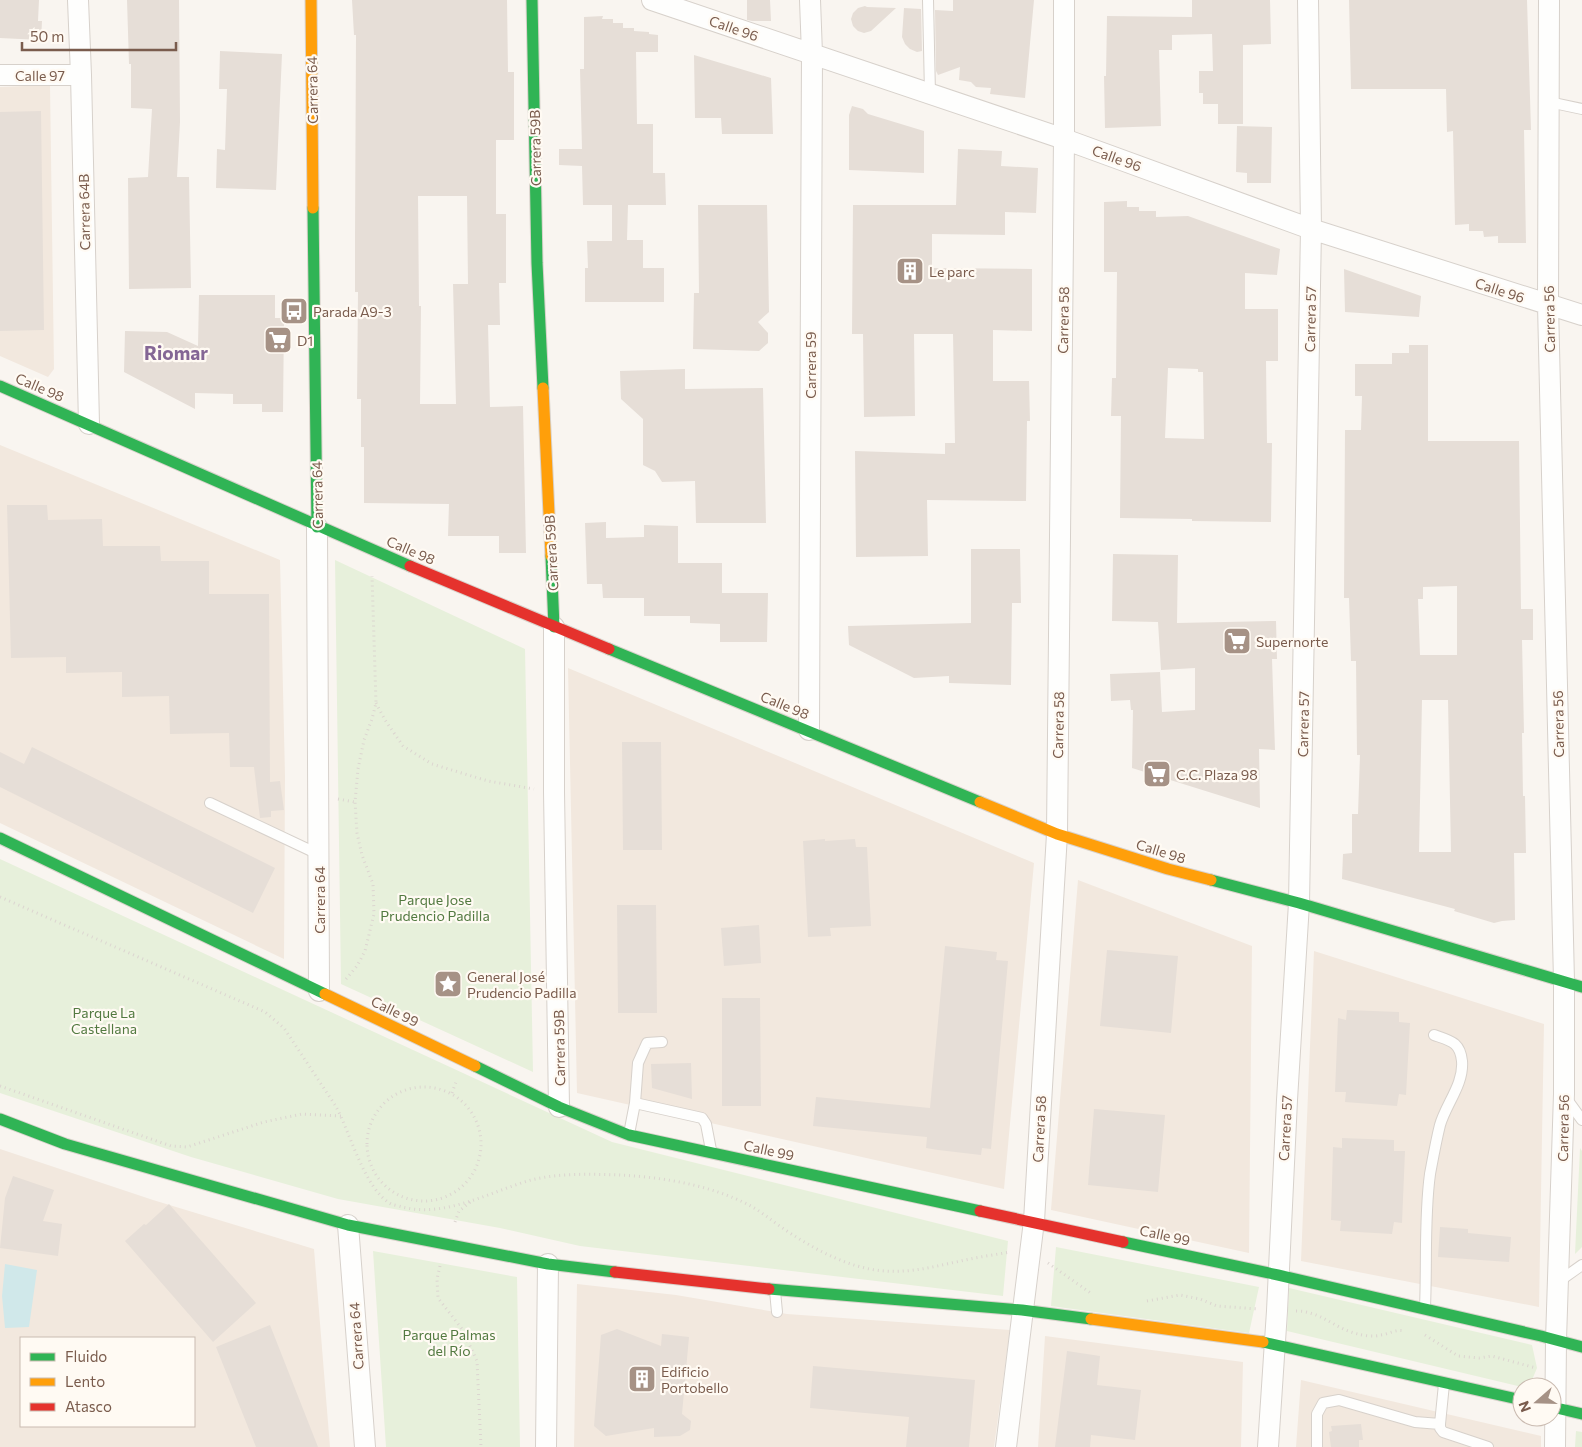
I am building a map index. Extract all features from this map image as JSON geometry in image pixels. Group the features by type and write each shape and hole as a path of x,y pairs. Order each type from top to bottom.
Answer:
{"street":[{"name":"Carrera 64B","path":"78,0 89,424"},
{"name":"Carrera 64","path":"311,0 317,527 318,854 325,994"},
{"name":"Carrera 59B","path":"532,0 537,263 554,627 554,792 560,1106"},
{"name":"Calle 96","path":"652,0 1064,139 1311,229 1582,315"},
{"name":"Carrera 59","path":"809,730 812,54 810,0"},
{"name":"Carrera 58","path":"1006,1447 1034,1221 1057,834 1064,0"},
{"name":"Carrera 57","path":"1268,1447 1299,904 1311,229 1308,0"},
{"name":"Carrera 56","path":"1549,0 1548,305 1573,984 1564,1094 1554,1377"},
{"name":"Calle 97","path":"0,75 81,75"},
{"name":"Calle 98","path":"0,386 371,550 1057,834 1168,869 1299,904 1573,984"},
{"name":"Calle 99","path":"0,838 560,1106 629,1135 1278,1275 1582,1347"},
{"path":"0,1120 65,1144 348,1225 548,1264 775,1290 1022,1310 1275,1344 1512,1398"},
{"name":"Carrera 64","path":"348,1225 362,1444"},
{"path":"546,1447 548,1264"},
{"path":"1562,1409 1582,1414"},
{"name":"Carrera 56","path":"1554,1427 1555,1447"}],"lane":[{"path":"928,0 930,94"},
{"path":"1549,102 1582,109"},
{"path":"210,803 318,854"},
{"path":"1425,1309 1426,1218 1430,1174 1440,1124 1463,1072 1462,1058 1456,1043 1434,1035"},
{"path":"629,1135 635,1103 638,1063 646,1044 662,1042"},
{"path":"1564,1094 1582,1120"},
{"path":"635,1103 702,1118 706,1124 712,1153"},
{"path":"1558,1282 1582,1266"},
{"path":"775,1290 777,1312"},
{"path":"1444,1382 1440,1428 1443,1432 1488,1447"},
{"path":"1317,1447 1317,1414 1323,1403 1339,1400 1415,1422 1440,1424"}],"path":[{"path":"325,994 357,966 365,950 374,914 373,884 358,840 355,802 358,769 364,740 376,703 371,550"},
{"path":"376,703 403,746 432,764 488,781 554,792"},
{"path":"0,897 265,1012 284,1028 342,1116 352,1147 375,1189 391,1204 418,1211 442,1209 533,1180 585,1174 627,1175 676,1181 729,1196 750,1206 783,1228 842,1262 884,1271 922,1270 961,1260 1007,1253 1030,1252 1088,1293 1095,1295"},
{"path":"0,1086 171,1146 187,1147 264,1122 302,1114 342,1116"},
{"path":"429,1086 452,1093 470,1109 480,1130 481,1154 472,1176 456,1192 434,1201 411,1200 389,1190 373,1171 366,1147 370,1123 374,1116 384,1102 404,1089 429,1086"},
{"path":"475,1198 459,1211 446,1244 437,1279 438,1298 462,1329 478,1361 481,1447"},
{"path":"1141,1302 1180,1295 1200,1299 1217,1306 1277,1311 1304,1311 1323,1317 1346,1331 1359,1334 1380,1336 1399,1330 1407,1331"},
{"path":"1424,1334 1458,1356 1479,1358 1492,1356 1537,1368"}],"shaded area":[{"path":"50,85 54,369 48,377 0,356 0,87"},
{"path":"0,445 280,560 285,776 284,959 0,823"},
{"path":"568,668 1034,863 1004,1189 577,1093"},
{"path":"1078,880 1252,946 1249,1253 1051,1210"},
{"path":"1314,951 1544,1024 1539,1307 1301,1261"},
{"path":"0,1149 153,1200 314,1249 330,1447 0,1447"},
{"path":"577,1284 676,1295 787,1314 1010,1330 994,1447 574,1447"},
{"path":"1045,1336 1243,1362 1241,1447 1038,1447"},
{"path":"1301,1380 1541,1436 1541,1447 1296,1447"}],"green space":[{"name":"Parque Jose Prudencio Padilla","path":"335,560 525,649 533,1072 341,984"},
{"name":"Parque La Castellana","path":"0,859 612,1142 1008,1241 1003,1296 580,1246 500,1228 338,1199 191,1157 0,1093"},
{"path":"1580,1148 1582,1151 1582,1247 1575,1254"},
{"path":"1056,1247 1259,1287 1249,1333 1051,1306"},
{"name":"Parque Palmas del Río","path":"373,1251 517,1277 520,1447 386,1447"},
{"path":"1289,1288 1532,1345 1537,1368 1533,1377 1512,1377 1512,1385 1287,1331"},
{"path":"1576,1431 1582,1432 1582,1447 1575,1447"}],"water":[{"path":"5,1264 37,1270 29,1327 5,1328 2,1296"}],"building":[{"path":"0,0 39,0 38,21 42,21 41,40 0,38"},
{"path":"127,0 179,0 180,122 177,177 189,177 191,288 129,289 128,178 148,177 152,109 131,108 131,64 129,64"},
{"path":"352,0 507,0 508,72 514,72 514,140 496,140 496,214 506,214 506,283 499,283 500,325 488,325 490,407 523,406 526,553 499,553 499,536 448,536 449,504 364,503 364,447 361,447 361,399 357,399 358,292 355,292 356,35 354,35","holes":["418,196 467,196 468,284 453,284 456,404 420,404 421,306 419,306"]},
{"path":"747,0 770,0 771,21 747,20"},
{"path":"953,0 1034,0 1025,98 990,94 991,88 976,87 971,82 959,80 960,67 938,75 936,71 935,10 953,11"},
{"path":"1192,0 1270,0 1271,44 1243,45 1243,124 1218,124 1218,104 1203,104 1203,93 1199,93 1199,71 1213,71 1212,34 1172,35 1172,50 1159,50 1161,126 1105,128 1104,76 1106,76 1107,16 1192,17"},
{"path":"1349,0 1527,0 1531,130 1524,130 1526,243 1498,243 1498,236 1484,237 1483,231 1469,231 1469,224 1455,225 1453,131 1447,132 1446,89 1351,89"},
{"path":"865,6 896,8 871,31 864,33 858,31 853,26 851,19 853,13 858,8"},
{"path":"904,8 921,9 922,51 917,52 910,49 902,37"},
{"path":"603,16 602,19 613,19 613,23 623,23 623,28 634,28 634,31 658,35 658,52 636,52 637,124 653,124 653,173 665,173 666,205 628,205 627,240 643,240 643,268 664,268 664,302 585,302 585,268 588,268 587,241 612,241 612,205 583,205 582,166 559,165 559,149 582,149 580,69 584,69 584,17"},
{"path":"220,51 282,54 276,190 216,188 217,149 225,150 227,89 219,89"},
{"path":"694,55 771,78 773,134 722,134 721,118 695,118"},
{"path":"852,106 863,109 868,114 924,131 924,173 849,170 849,115"},
{"path":"41,111 44,330 0,331 0,112"},
{"path":"1237,126 1272,127 1271,183 1247,183 1247,173 1236,172"},
{"path":"958,149 1002,151 1001,166 1038,168 1036,213 1005,212 1005,235 932,234 932,268 1032,269 1032,331 993,330 993,381 1029,381 1030,421 1027,421 1026,501 927,500 928,556 856,557 855,451 945,454 945,443 955,443 953,334 914,334 915,416 864,417 863,334 852,334 853,205 956,205"},
{"path":"1127,201 1127,207 1139,207 1139,211 1156,211 1156,217 1188,216 1280,249 1277,275 1245,273 1245,309 1278,309 1278,361 1266,361 1267,443 1272,443 1271,522 1120,518 1121,416 1111,416 1112,378 1116,378 1117,272 1104,272 1104,202","holes":["1168,368 1198,369 1198,372 1203,372 1204,439 1165,438"]},
{"path":"698,205 767,205 769,312 758,322 768,333 768,343 759,351 693,349 694,293 699,293"},
{"path":"1344,269 1421,296 1419,317 1345,312"},
{"path":"199,295 275,295 275,318 284,318 283,412 262,412 262,404 233,404 233,394 195,393 195,409 124,372 125,331 167,332 198,346"},
{"path":"1409,345 1428,345 1428,441 1519,441 1521,609 1533,609 1533,640 1522,640 1523,796 1525,796 1526,853 1514,853 1515,920 1494,923 1454,911 1455,909 1342,879 1343,854 1352,853 1352,814 1358,814 1360,755 1357,755 1356,661 1351,661 1349,598 1344,598 1345,430 1361,430 1362,396 1355,396 1355,364 1392,364 1392,353 1409,353","holes":["1457,586 1457,655 1420,655 1418,599 1423,599 1423,587","1422,700 1448,700 1451,852 1419,852"]},
{"path":"685,369 685,389 763,388 766,523 696,523 695,481 662,482 655,471 643,465 643,419 621,399 620,371"},
{"path":"7,505 47,505 48,520 102,519 103,546 160,546 161,561 209,561 209,594 269,594 270,782 280,781 284,810 271,811 271,817 260,818 254,767 230,767 229,733 170,734 169,696 122,697 122,672 66,673 66,657 11,658"},
{"path":"606,522 606,538 644,537 644,525 678,526 678,563 722,563 722,593 768,593 767,642 720,642 720,624 690,623 690,616 644,616 644,598 603,598 602,584 587,584 585,523"},
{"path":"971,549 1020,549 1021,603 1012,603 1011,685 949,683 949,676 914,678 849,645 848,626 971,623"},
{"path":"1113,554 1178,555 1177,623 1276,621 1277,659 1272,659 1275,750 1259,749 1260,808 1132,768 1133,710 1131,710 1130,700 1111,701 1110,674 1160,672 1162,712 1195,710 1195,668 1161,670 1158,622 1112,621"},
{"path":"622,742 661,742 662,850 623,850"},
{"path":"32,747 275,868 253,913 0,787 0,752 24,764"},
{"path":"825,839 825,841 855,839 856,847 867,847 871,926 830,928 831,936 808,937 803,841"},
{"path":"617,905 656,905 657,1013 618,1013"},
{"path":"759,925 761,963 724,966 721,928"},
{"path":"945,946 997,952 996,960 1008,961 991,1149 982,1148 981,1155 938,1150 926,1148 927,1137 813,1126 816,1097 930,1108"},
{"path":"1107,950 1178,956 1171,1033 1100,1026"},
{"path":"722,998 760,998 761,1106 722,1106"},
{"path":"1347,1010 1399,1012 1399,1022 1410,1023 1406,1095 1399,1094 1397,1106 1345,1102 1346,1092 1335,1092 1338,1018 1346,1020"},
{"path":"691,1063 692,1099 652,1088 651,1064"},
{"path":"1094,1109 1165,1115 1158,1192 1088,1185"},
{"path":"1342,1138 1394,1140 1394,1151 1405,1151 1402,1223 1394,1222 1392,1234 1340,1231 1341,1221 1331,1220 1333,1147 1342,1148"},
{"path":"13,1176 54,1190 43,1221 62,1224 58,1256 0,1248 5,1198"},
{"path":"169,1204 256,1303 213,1342 125,1241"},
{"path":"1440,1227 1468,1229 1468,1233 1511,1237 1509,1262 1438,1257"},
{"path":"270,1325 318,1447 256,1447 216,1347"},
{"name":"Edificio Portobello","path":"617,1329 661,1346 662,1334 689,1337 682,1414 691,1421 690,1430 680,1436 654,1437 654,1428 606,1436 594,1426 601,1335"},
{"path":"1067,1351 1100,1356 1097,1385 1141,1390 1135,1440 1091,1435 1090,1447 1055,1447"},
{"path":"813,1366 975,1380 969,1447 906,1447 909,1417 810,1408"},
{"path":"1361,1424 1363,1440 1359,1440 1359,1447 1331,1447 1329,1432 1332,1431 1331,1426"}],"traffic: fast":[{"path":"532,0 537,263 543,388"},
{"path":"313,208 317,527"},
{"path":"0,386 410,566"},
{"path":"551,556 554,627"},
{"path":"609,649 980,802"},
{"path":"0,838 325,994"},
{"path":"1211,880 1299,903 1582,987"},
{"path":"475,1066 559,1107 629,1135 980,1211"},
{"path":"0,1119 65,1144 348,1225 548,1264 615,1272"},
{"path":"1123,1242 1278,1275 1582,1347"},
{"path":"769,1289 1022,1310 1091,1319"},
{"path":"1263,1342 1512,1398"},
{"path":"1562,1409 1582,1414"}],"traffic: slow":[{"path":"311,0 313,208"},
{"path":"543,388 551,556"},
{"path":"980,802 1057,834 1168,869 1211,880"},
{"path":"325,994 475,1066"},
{"path":"1091,1319 1263,1342"}],"traffic: jam":[{"path":"410,566 609,649"},
{"path":"980,1211 1123,1242"},
{"path":"615,1272 769,1289"}],"place":[{"name":"Le parc","path":"910,271"},
{"name":"Parada A9-3","path":"294,311"},
{"name":"D1","path":"278,340"},
{"name":"Supernorte","path":"1237,641"},
{"name":"C.C. Plaza 98","path":"1157,774"},
{"name":"General José Prudencio Padilla","path":"448,984"},
{"name":"Edificio Portobello","path":"642,1379"}],"district":[{"name":"Riomar","path":"176,352"}]}
